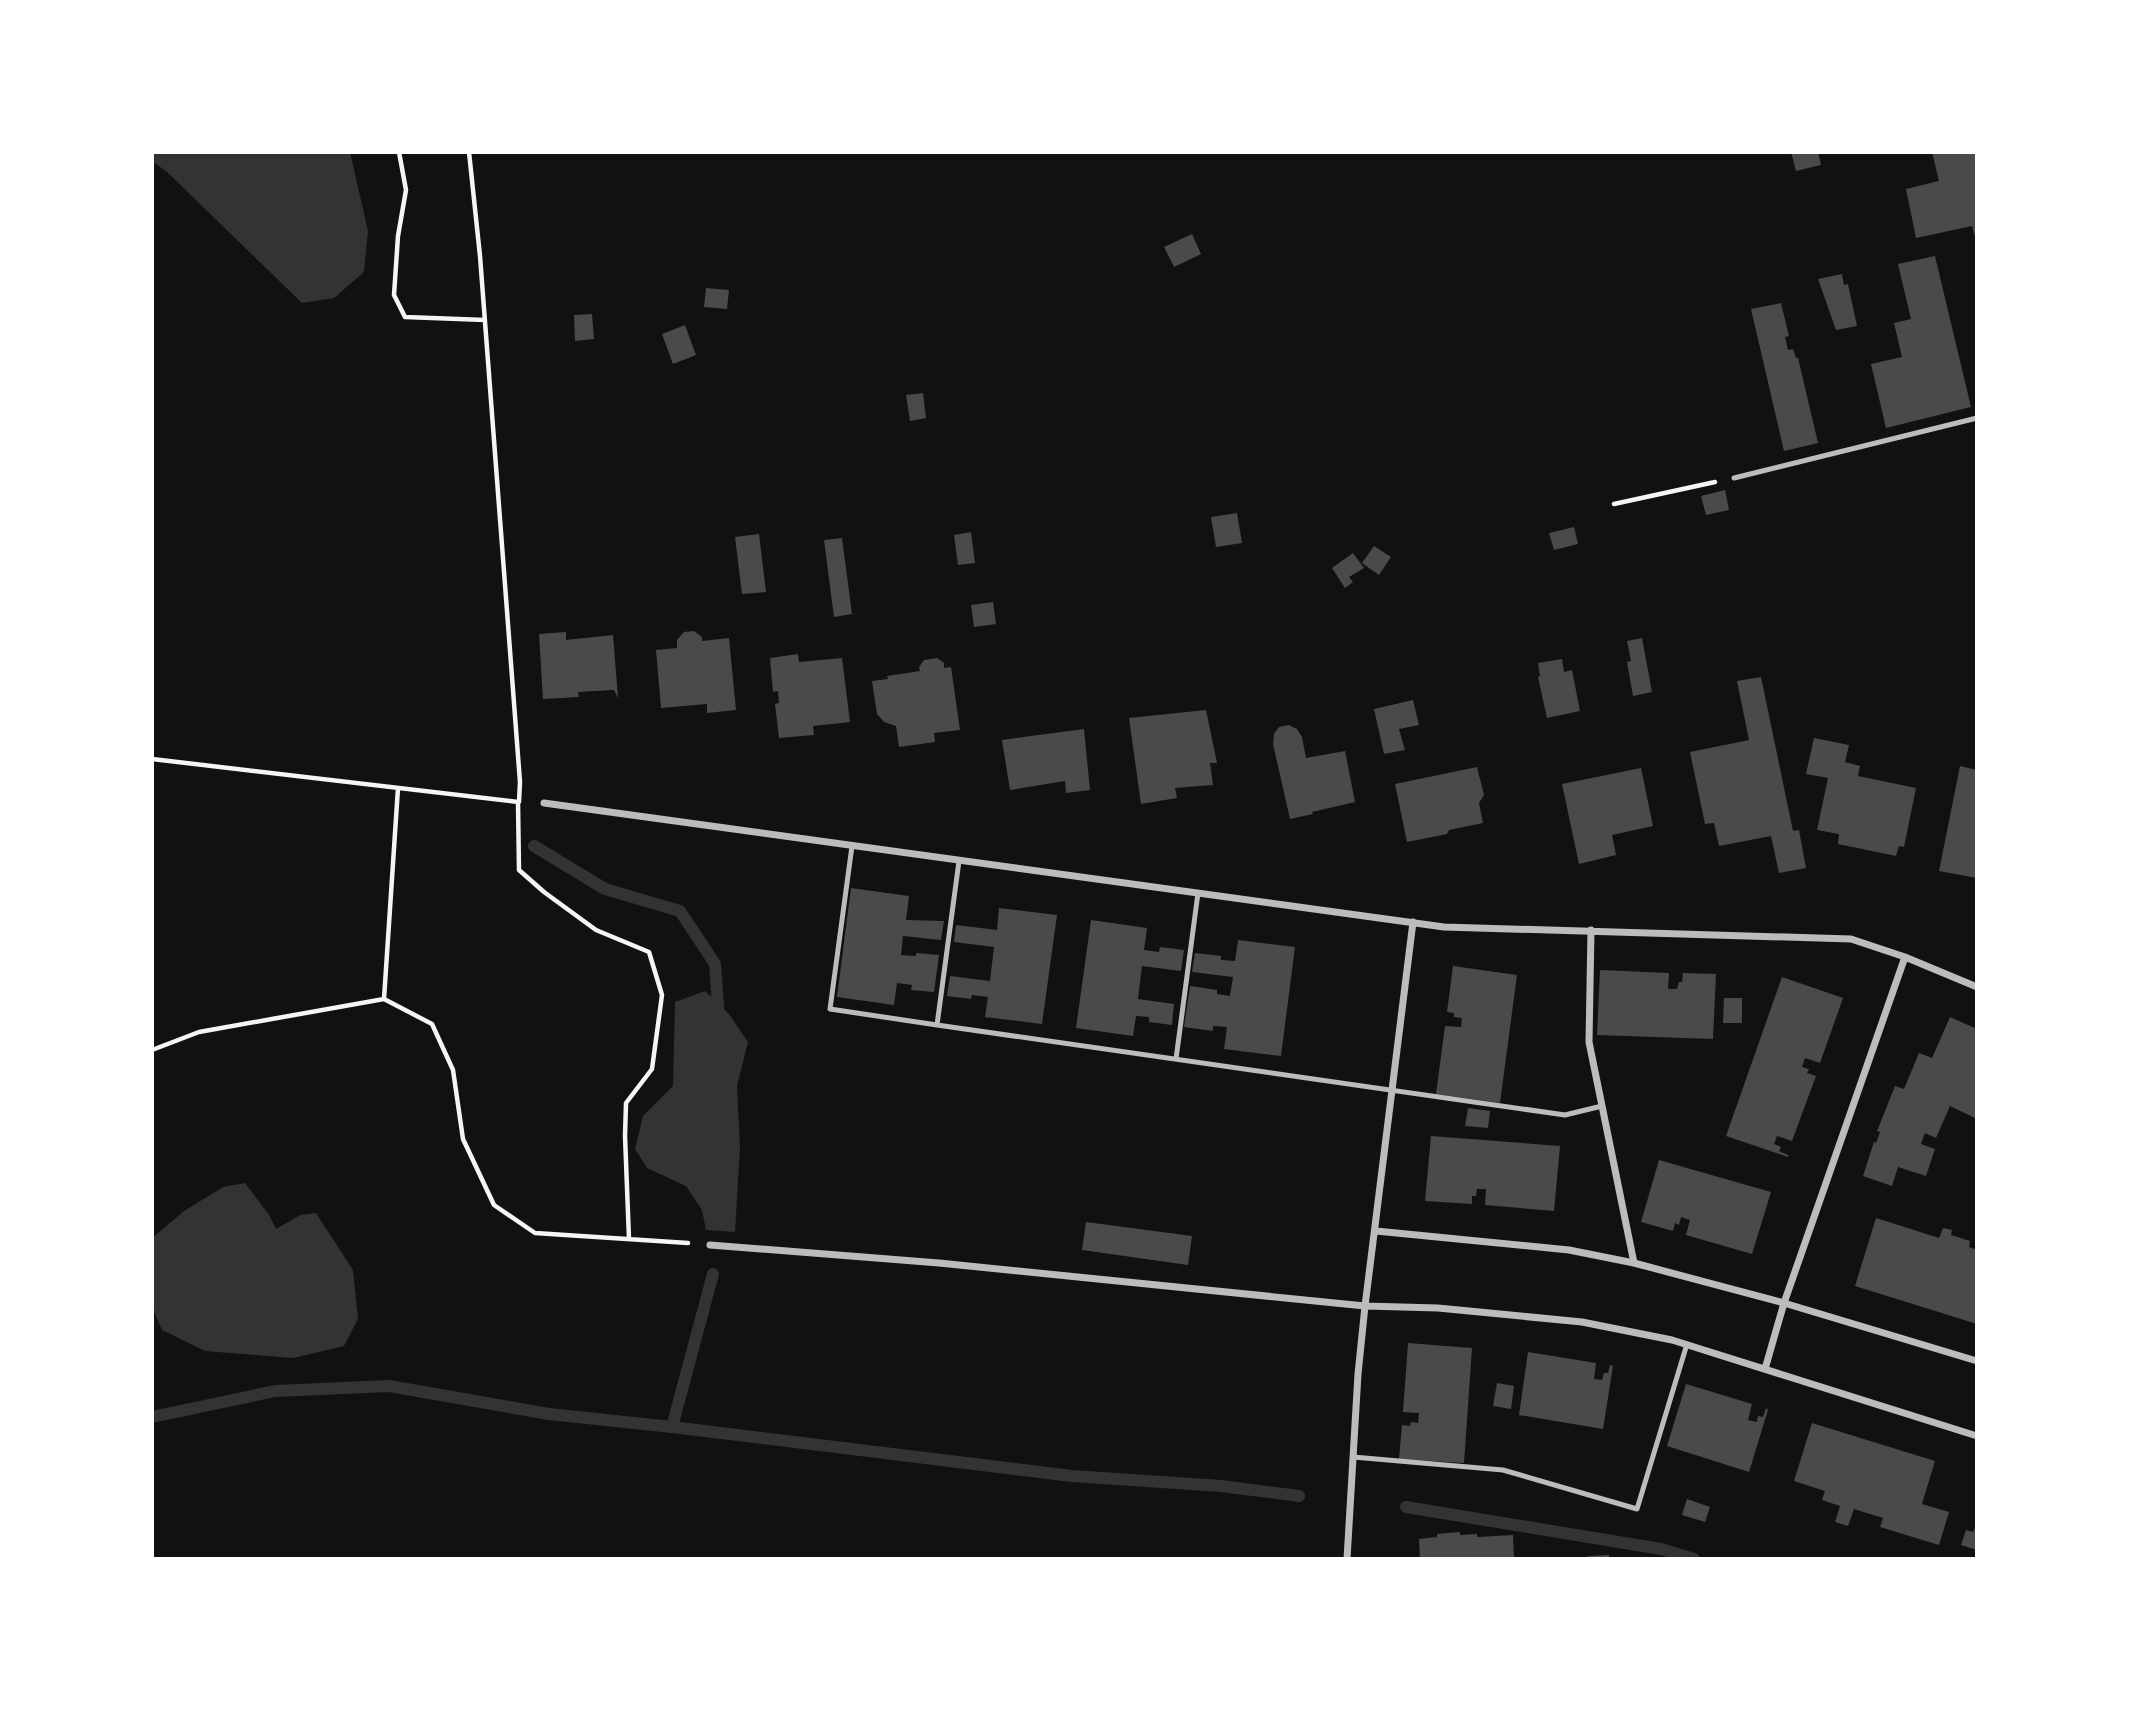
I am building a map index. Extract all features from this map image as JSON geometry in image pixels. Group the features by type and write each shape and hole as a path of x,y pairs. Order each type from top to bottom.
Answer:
{"street":[{"path":"544,803 1444,927 1851,939 1905,957 1977,987"},
{"path":"1347,1559 1365,1306 1413,922"},
{"path":"1591,930 1589,1042 1634,1263"},
{"path":"1765,1369 1784,1303 1905,957"},
{"path":"1376,1231 1569,1250 1634,1263 1784,1303 1977,1361"},
{"path":"710,1245 939,1263 1365,1306 1438,1308 1582,1322 1687,1345 1977,1436"}],"lane":[{"path":"1734,478 1977,418"},
{"path":"852,846 830,1009 1565,1115 1602,1106"},
{"path":"937,1025 958,861"},
{"path":"1176,1059 1198,893"},
{"path":"1353,1457 1503,1470 1637,1509 1687,1345"}],"path":[{"path":"399,152 406,190 398,236 394,295 405,317 485,320"},
{"path":"468,152 485,320 520,782 519,870 596,930 649,952 662,995 652,1069 626,1103 629,1239"},
{"path":"1614,504 1734,478"},
{"path":"152,759 544,803"},
{"path":"383,999 398,788"},
{"path":"152,1050 199,1032 383,999 432,1024 453,1070 463,1139 494,1205 534,1233 710,1245"}],"shaded area":[{"path":"152,152 350,152 368,231 364,272 334,298 302,303 167,172 152,161"},
{"path":"705,991 729,1014 748,1042 737,1086 740,1147 735,1232 706,1230 702,1210 686,1186 647,1168 635,1149 643,1116 673,1086 675,1002"},
{"path":"245,1183 276,1229 300,1215 316,1213 353,1270 358,1319 344,1346 293,1358 205,1351 162,1330 152,1307 152,1238 184,1211 223,1187"}],"building":[{"path":"1791,152 1818,152 1821,165 1796,171"},
{"path":"1932,152 1977,152 1977,244 1972,226 1916,238 1906,189 1939,181"},
{"path":"1192,234 1201,254 1174,267 1164,247"},
{"path":"1935,256 1971,407 1886,428 1871,364 1902,357 1894,323 1911,319 1898,264"},
{"path":"1842,274 1844,285 1848,284 1857,326 1836,330 1818,279"},
{"path":"706,288 729,290 727,309 704,307"},
{"path":"1781,303 1789,336 1785,337 1788,350 1793,349 1798,358 1818,443 1784,451 1751,309"},
{"path":"592,314 594,339 575,341 574,315"},
{"path":"685,325 696,355 673,364 662,334"},
{"path":"923,393 926,418 910,421 906,395"},
{"path":"1725,490 1729,510 1706,515 1701,496"},
{"path":"1237,513 1242,543 1216,547 1211,517"},
{"path":"1574,527 1578,544 1554,550 1549,533"},
{"path":"971,532 975,563 958,565 954,535"},
{"path":"759,534 766,592 742,594 735,537"},
{"path":"842,538 852,614 834,617 824,540"},
{"path":"1374,546 1391,557 1379,575 1362,563"},
{"path":"1353,553 1364,568 1349,577 1353,582 1345,588 1332,568"},
{"path":"993,602 996,624 974,627 971,605"},
{"path":"694,631 702,637 702,641 729,638 736,710 707,713 707,704 661,708 656,650 677,648 677,640 684,632"},
{"path":"566,632 566,640 613,635 618,698 614,690 578,692 579,697 543,699 539,634"},
{"path":"1642,638 1652,692 1633,696 1627,662 1631,661 1627,641"},
{"path":"798,654 799,662 842,658 850,722 813,726 814,735 779,738 775,704 779,703 778,691 773,692 770,658"},
{"path":"937,658 944,663 944,668 951,667 960,730 934,733 935,742 899,747 896,726 884,722 877,714 872,681 920,671 919,667 924,660"},
{"path":"1562,659 1564,672 1572,670 1580,711 1547,718 1538,677 1538,663"},
{"path":"1761,677 1793,831 1799,830 1806,868 1779,873 1771,836 1719,846 1714,823 1705,824 1690,752 1749,740 1737,681"},
{"path":"1413,700 1419,725 1399,729 1405,750 1384,754 1374,709"},
{"path":"1206,710 1217,763 1210,763 1213,785 1175,788 1177,798 1141,804 1129,718"},
{"path":"1289,725 1297,729 1302,737 1306,758 1345,751 1355,802 1290,819 1273,744 1274,734 1279,727"},
{"path":"1084,729 1090,790 1066,793 1065,781 1010,790 1002,740"},
{"path":"1814,738 1849,745 1845,762 1860,766 1858,776 1916,788 1904,847 1899,846 1896,856 1838,844 1839,834 1817,830 1828,778 1806,774"},
{"path":"1960,766 1977,770 1977,878 1939,871"},
{"path":"1477,767 1484,795 1479,803 1483,823 1407,842 1395,784"},
{"path":"1641,768 1653,826 1612,835 1616,855 1579,864 1562,784"},
{"path":"851,888 909,896 906,920 944,921 941,940 903,936 901,955 939,955 934,992 911,990 912,985 897,983 894,1005 837,997"},
{"path":"999,908 1057,915 1042,1024 985,1017 988,997 972,995 971,999 947,996 950,976 990,981 994,947 954,942 956,925 997,930"},
{"path":"1091,920 1147,928 1144,950 1159,952 1160,947 1184,950 1181,971 1142,966 1138,999 1174,1004 1172,1025 1149,1022 1149,1017 1136,1016 1133,1036 1076,1028"},
{"path":"1238,940 1295,947 1281,1056 1224,1049 1227,1027 1213,1026 1213,1031 1184,1027 1190,986 1217,990 1217,994 1230,996 1233,977 1192,972 1195,953 1221,956 1221,960 1235,961"},
{"path":"1453,966 1517,975 1500,1103 1436,1094 1445,1026 1461,1027 1462,1018 1447,1012"},
{"path":"1600,970 1669,973 1668,989 1677,989 1679,982 1682,982 1683,973 1716,974 1713,1039 1597,1035"},
{"path":"1782,977 1843,998 1820,1063 1805,1058 1802,1067 1809,1069 1807,1073 1816,1076 1792,1141 1777,1136 1774,1144 1781,1147 1779,1151 1788,1157 1726,1136"},
{"path":"1724,998 1742,998 1742,1023 1723,1023"},
{"path":"1950,1017 1977,1029 1977,1119 1950,1106 1936,1138 1925,1133 1921,1144 1935,1149 1926,1176 1898,1167 1892,1186 1863,1176 1895,1086 1904,1089 1919,1053 1932,1058"},
{"path":"1468,1108 1490,1111 1488,1128 1465,1126"},
{"path":"1431,1136 1560,1146 1554,1211 1485,1205 1486,1189 1477,1189 1476,1196 1472,1196 1472,1204 1425,1201"},
{"path":"1659,1160 1771,1192 1752,1254 1686,1235 1690,1220 1681,1217 1679,1225 1675,1223 1673,1231 1641,1222"},
{"path":"1876,1218 1939,1238 1943,1228 1952,1230 1951,1235 1970,1241 1969,1247 1977,1250 1977,1324 1855,1286"},
{"path":"1086,1222 1192,1236 1188,1265 1082,1250"},
{"path":"1408,1343 1472,1348 1464,1463 1399,1459 1402,1425 1418,1423 1419,1413 1403,1412"},
{"path":"1528,1352 1596,1363 1594,1379 1602,1380 1610,1365 1613,1366 1603,1429 1519,1415"},
{"path":"1497,1383 1514,1386 1511,1409 1493,1406"},
{"path":"1686,1384 1752,1404 1748,1420 1757,1422 1758,1416 1763,1417 1766,1408 1768,1410 1749,1472 1667,1446"},
{"path":"1812,1423 1935,1461 1922,1504 1949,1512 1939,1545 1880,1527 1883,1518 1854,1509 1848,1526 1835,1522 1840,1506 1822,1500 1825,1491 1794,1481"},
{"path":"1687,1499 1710,1507 1705,1522 1682,1515"},
{"path":"1977,1523 1977,1550 1961,1545 1966,1530 1973,1532"},
{"path":"1460,1532 1460,1535 1477,1534 1477,1537 1513,1535 1514,1559 1420,1559 1419,1539"},
{"path":"1609,1555 1609,1559 1588,1559 1588,1556"}],"waterway":[{"path":"534,846 605,889 680,911 715,964 719,1019"},
{"path":"672,1427 713,1274"},
{"path":"152,1417 275,1391 389,1386 549,1414 1072,1476 1221,1486 1299,1496"},
{"path":"1406,1507 1661,1549 1694,1559"}]}
